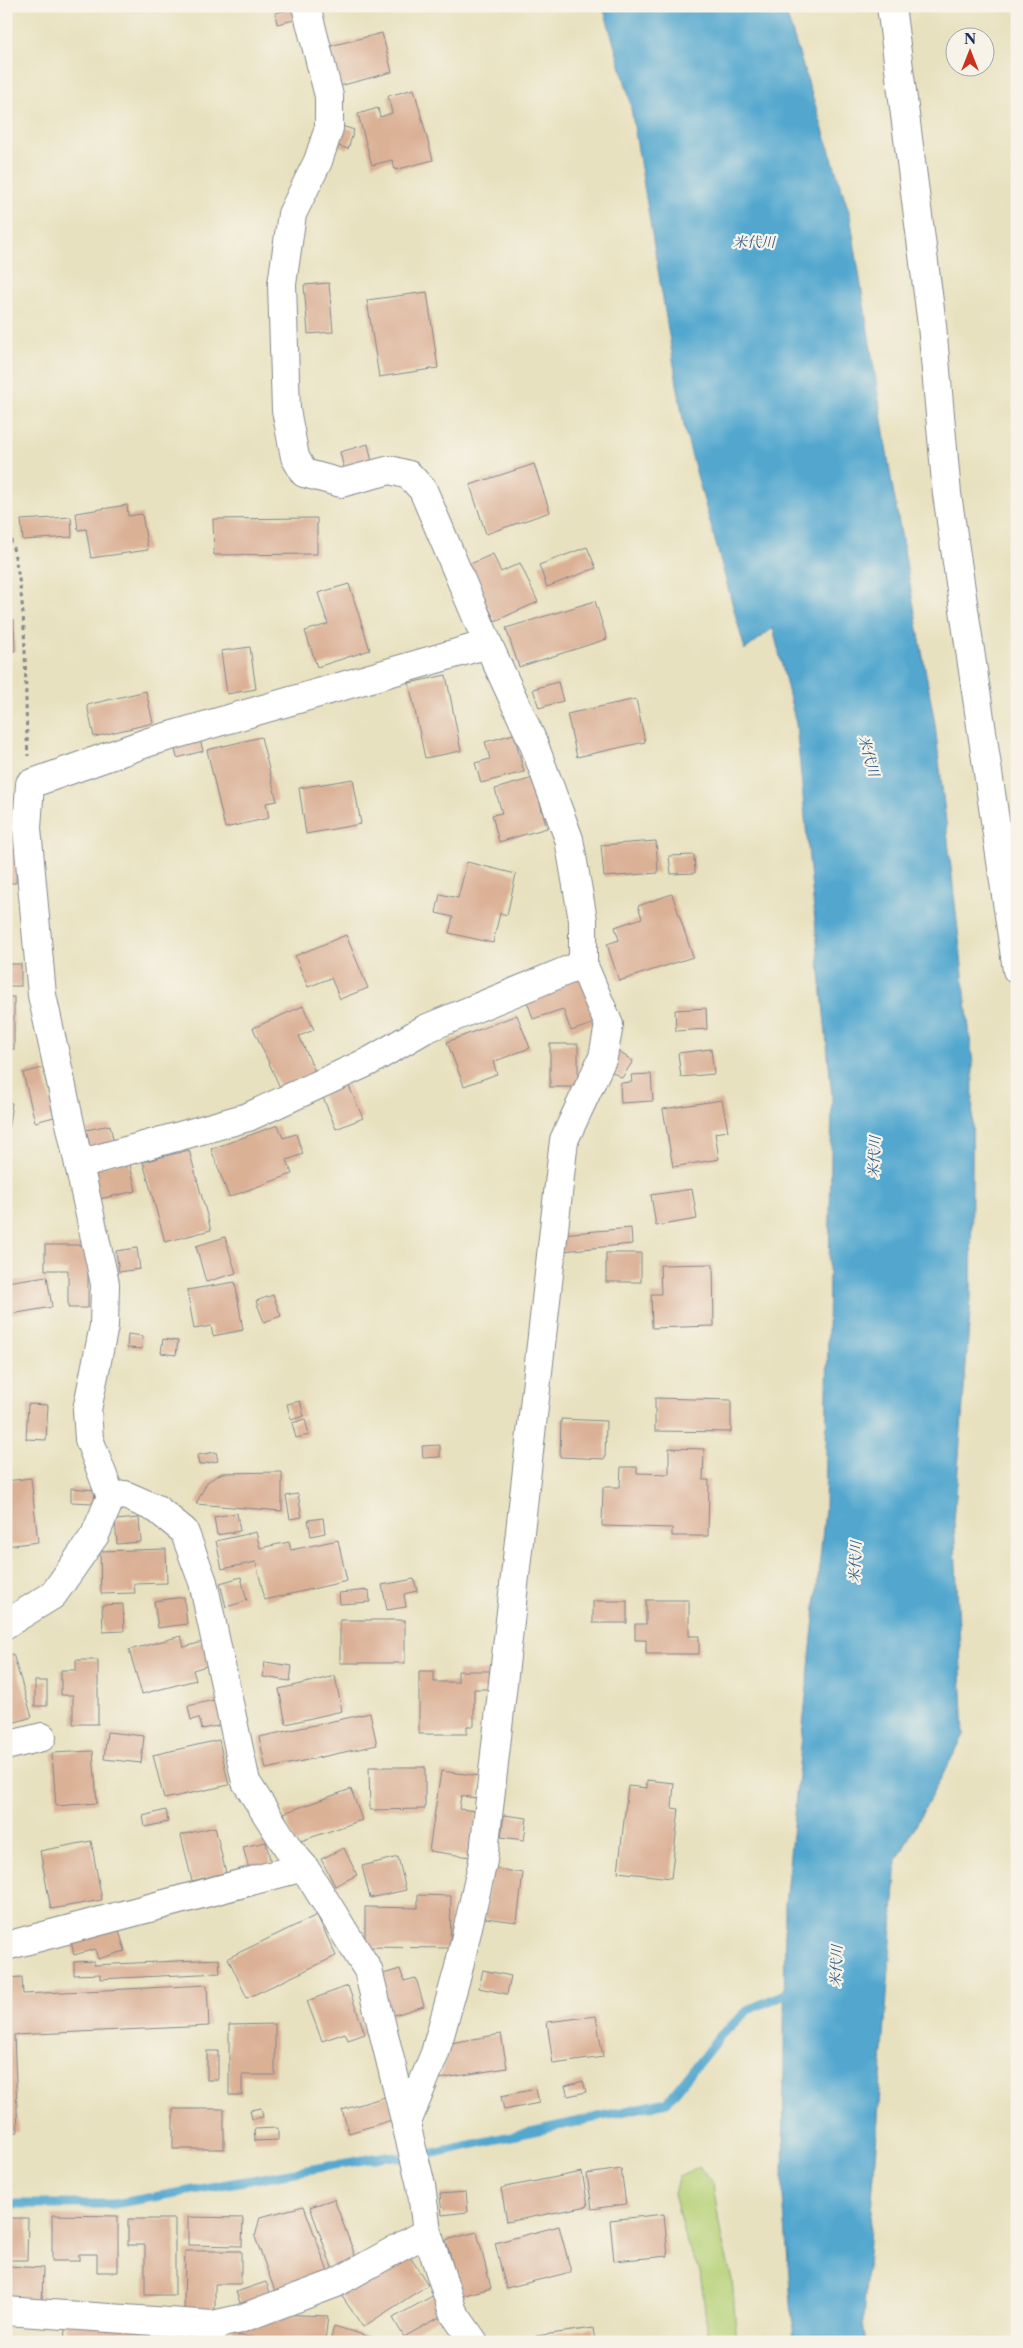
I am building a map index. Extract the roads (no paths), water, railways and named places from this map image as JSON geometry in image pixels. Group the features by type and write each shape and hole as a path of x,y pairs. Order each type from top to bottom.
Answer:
{"street":[{"path":"306,6 329,96 329,128 318,161 292,214 282,284 286,410 294,457 304,473 341,483 390,470 409,475 423,490 488,644 534,742 569,839 583,920 583,964 609,1025 603,1058 564,1140 484,1861 458,1970 435,2053 406,2125"},
{"path":"891,6 932,325 947,494 1017,970"},
{"path":"6,1624 53,1595 95,1535 112,1497 89,1439 87,1410 104,1326 105,1284 42,995 27,828 30,784 149,742 488,644"},
{"path":"79,1164 248,1117 370,1061 425,1029 583,964"},
{"path":"112,1497 125,1495 157,1509 184,1532 203,1582 246,1782 290,1851 304,1867 368,1970 421,2185 427,2232 453,2312 474,2342"},
{"path":"6,1746 42,1737"},
{"path":"6,1946 304,1867"},
{"path":"6,2312 212,2333 240,2319 334,2284 427,2232"}],"water":[{"name":"米代川","path":"603,6 784,6 850,215 892,484 935,724 973,1064 971,1299 954,1521 964,1735 897,1860 863,2322 866,2342 794,2342 783,2197 785,1904 825,1509 832,1097 796,724 773,628 745,650 685,431 629,96"}],"waterway":[{"path":"6,2204 114,2204 386,2156 406,2159 667,2102 721,2035 748,2010 794,1990"}]}
